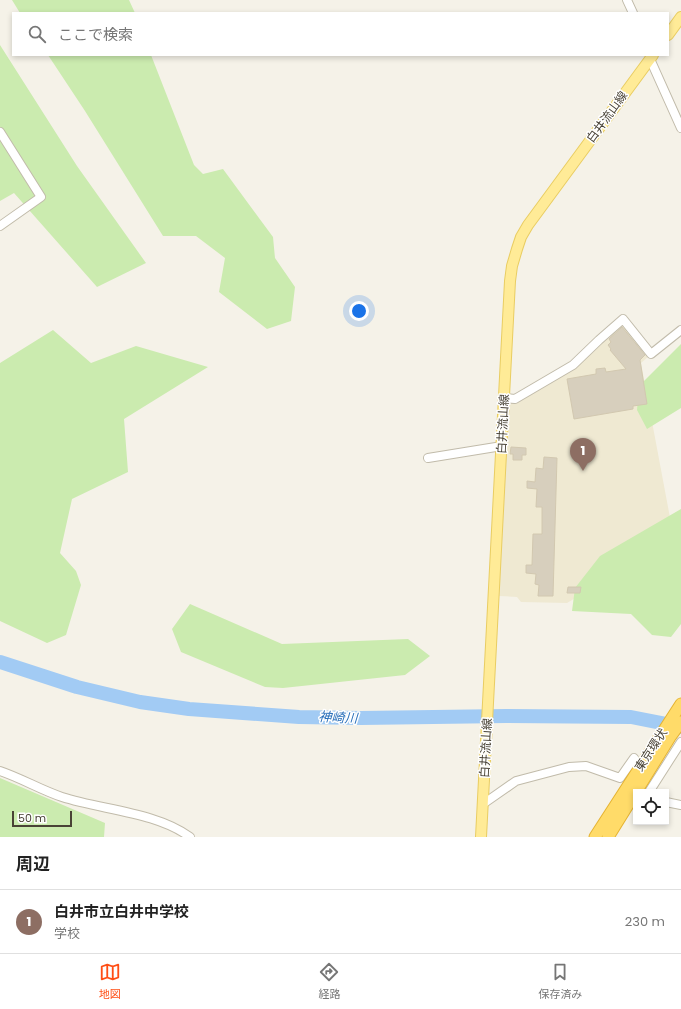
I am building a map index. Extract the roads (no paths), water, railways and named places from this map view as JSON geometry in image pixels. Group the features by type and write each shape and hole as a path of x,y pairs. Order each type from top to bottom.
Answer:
{"highway":[{"name":"東京環状","path":"608,837 666,736 679,707"},
{"name":"東京環状","path":"596,837 666,736 681,722"}],"main road":[{"path":"669,34 681,17"},
{"name":"白井流山線","path":"481,837 512,266 521,237 536,214 651,57"}],"street":[{"path":"627,0 633,12"},
{"path":"651,57 681,128"},
{"path":"0,132 41,197 0,226"},
{"path":"504,398 515,399 573,365 623,319 651,354 681,330"},
{"path":"428,458 502,446"},
{"path":"651,789 681,742"},
{"path":"483,804 516,780 569,767 586,766 620,778 634,758"},
{"path":"0,771 60,797 150,818 172,826 190,837"},
{"path":"669,803 681,805"}],"waterway":[{"name":"神崎川","path":"0,662 77,687 140,702 189,709 299,717 631,717 681,727"}],"place":[{"name":"白井市立白井中学校","path":"583,471"}]}
